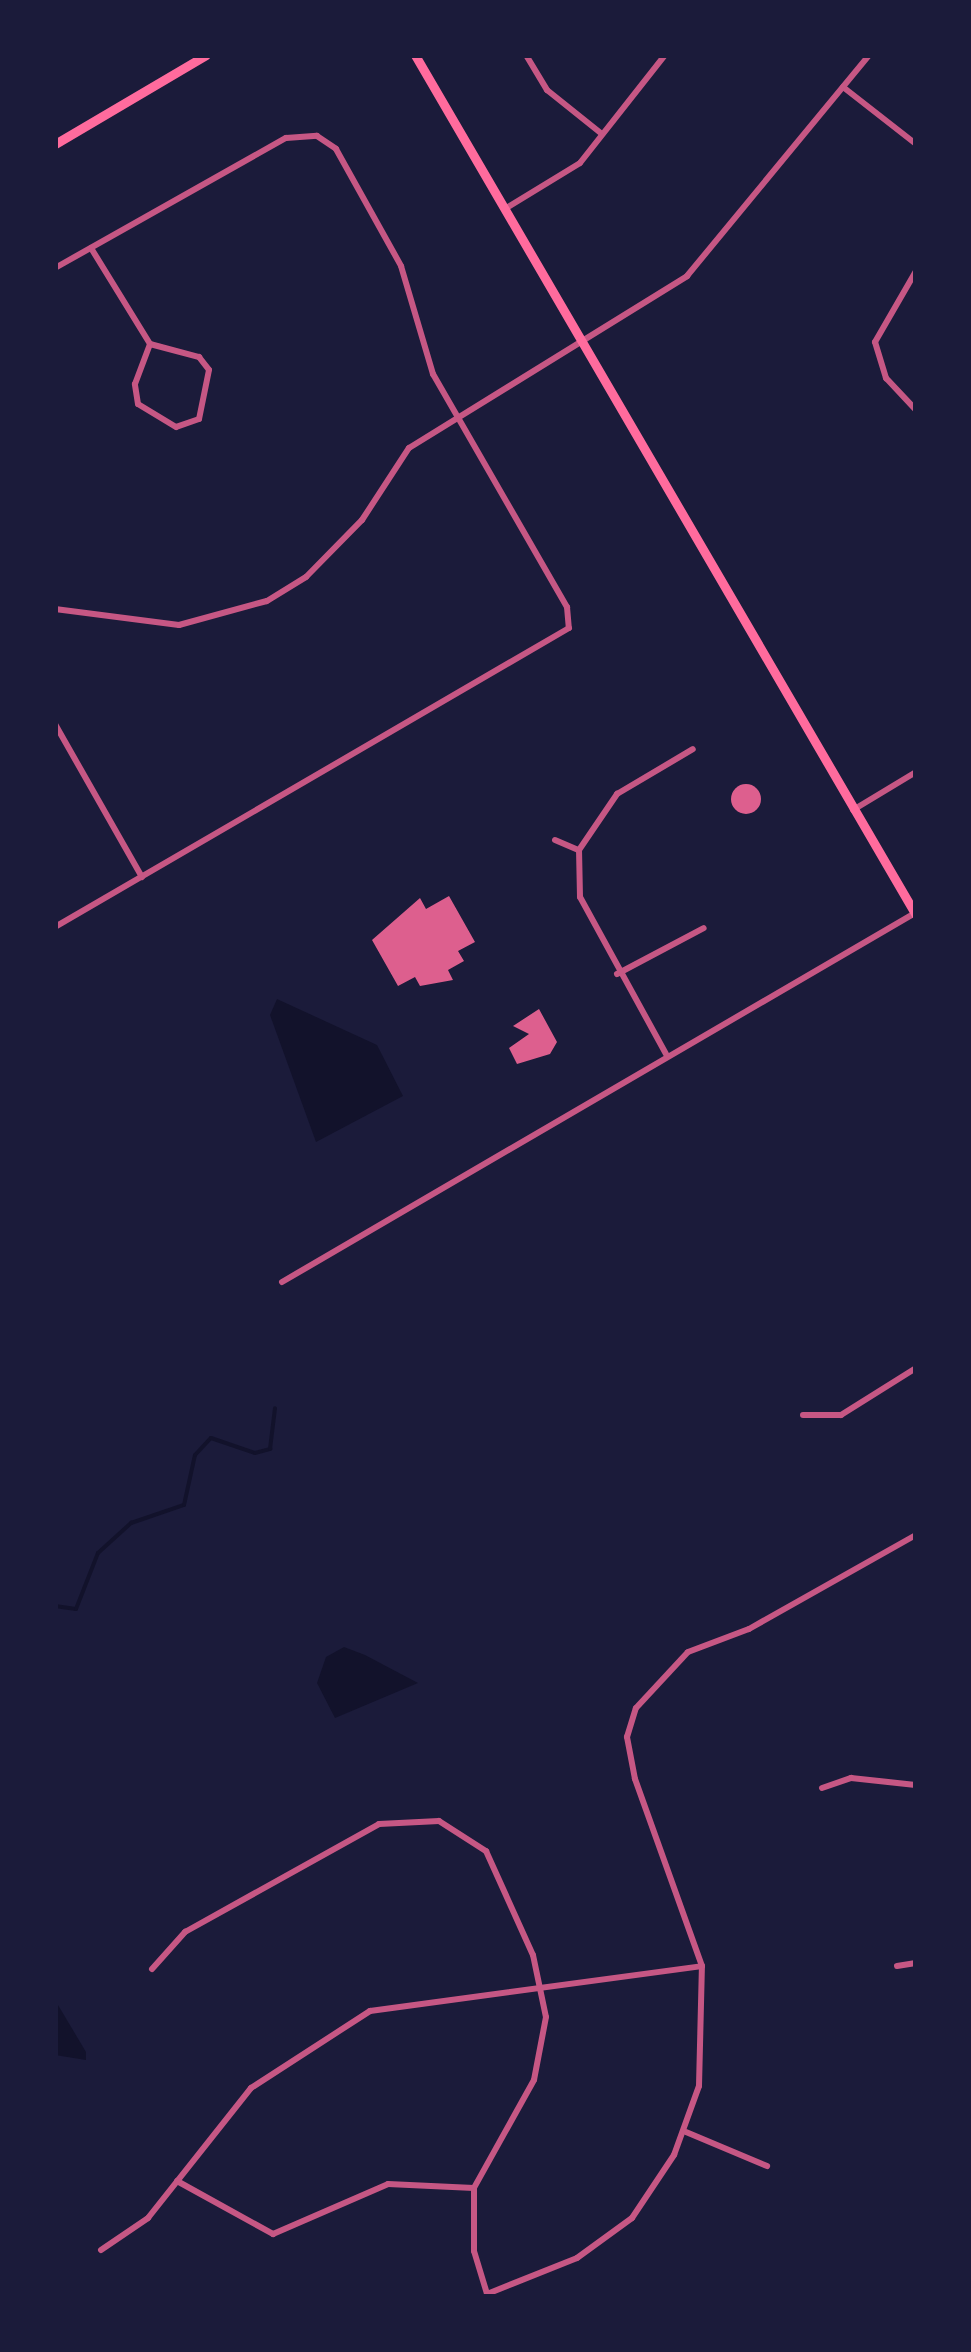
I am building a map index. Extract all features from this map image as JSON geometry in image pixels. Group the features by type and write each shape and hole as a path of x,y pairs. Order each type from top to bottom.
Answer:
{"main road":[{"path":"55,144 206,55"},
{"path":"416,55 508,207 852,810 916,914"}],"street":[{"path":"526,55 547,90 602,134"},
{"path":"508,207 580,163 665,55"},
{"path":"55,610 179,625 267,601 335,552 409,448 586,343 706,258 869,55"},
{"path":"844,87 916,144"},
{"path":"55,268 286,138 317,136 336,149 401,266 425,353 567,607 569,628 55,927"},
{"path":"91,248 150,344 199,357 209,370 209,403 199,418 176,427 138,404 135,384 150,344"},
{"path":"916,271 875,342 886,378 916,410"},
{"path":"55,724 142,877"},
{"path":"666,1054 617,974 580,897 578,850 617,794 693,749"},
{"path":"852,810 916,772"},
{"path":"555,840 578,850"},
{"path":"282,1282 666,1054 916,914"},
{"path":"617,974 704,928"},
{"path":"804,1415 842,1415 916,1368"},
{"path":"152,1969 185,1932 360,1834 411,1818 453,1826 486,1850 544,1992 534,2080 474,2188 474,2251 488,2296 614,2235 686,2132 706,2043 702,1966 635,1779 629,1722 675,1660 916,1535"},
{"path":"822,1788 851,1778 916,1785"},
{"path":"897,1966 916,1963"},
{"path":"101,2250 148,2218 252,2088 370,2011 421,1998 544,1992 702,1966"},
{"path":"686,2132 767,2166"},
{"path":"177,2181 273,2234 388,2184 474,2188"}],"shaded area":[{"path":"277,999 377,1045 403,1096 316,1142 270,1015"},
{"path":"344,1647 418,1683 335,1718 317,1683 326,1657"},
{"path":"55,2000 86,2052 86,2060 55,2055"}],"building":[{"path":"746,784 760,793 761,799 752,813 746,814 732,805 731,799 740,785"},
{"path":"449,896 475,942 458,951 464,961 448,970 453,980 420,986 415,977 398,986 372,940 420,898 426,909"},
{"path":"539,1009 557,1042 550,1054 517,1064 509,1048 529,1034 513,1026"}],"waterway":[{"path":"55,1606 76,1609 98,1553 131,1523 184,1505 195,1455 211,1438 255,1453 270,1449 275,1408"}]}
